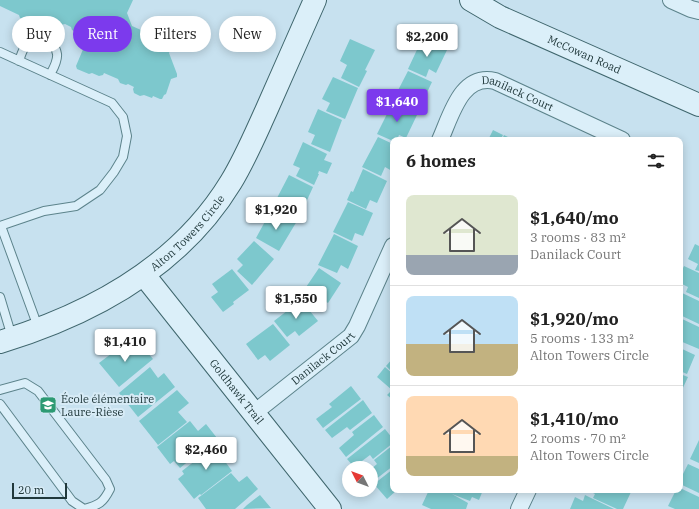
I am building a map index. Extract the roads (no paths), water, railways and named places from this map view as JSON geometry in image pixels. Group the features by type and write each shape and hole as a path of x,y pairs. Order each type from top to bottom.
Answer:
{"street":[{"name":"Alton Towers Circle","path":"6,340 39,330 93,306 144,275 173,252 194,230 214,207 231,181 263,117 315,0"},
{"name":"McCowan Road","path":"471,0 500,17 699,105"},
{"path":"671,0 699,11"},
{"name":"Danilack Court","path":"441,137 465,89 472,83 482,80 489,80 495,81 616,137"},
{"name":"Danilack Court","path":"254,413 351,336 358,326 390,253"},
{"name":"Goldhawk Trail","path":"144,275 330,509"},
{"path":"519,509 527,493"}],"lane":[{"path":"19,61 28,43 38,39 48,41 56,49 57,55 50,75"},
{"path":"0,52 112,103 123,117 127,136 123,157 100,190 76,206 44,211 0,226 39,330"},
{"path":"0,297 6,340"},
{"path":"0,390 25,383 38,391 106,480 110,489 104,500 96,506 84,509 72,501 0,404"}],"place":[{"name":"École élémentaire Laure-Rièse","path":"48,405"}]}
